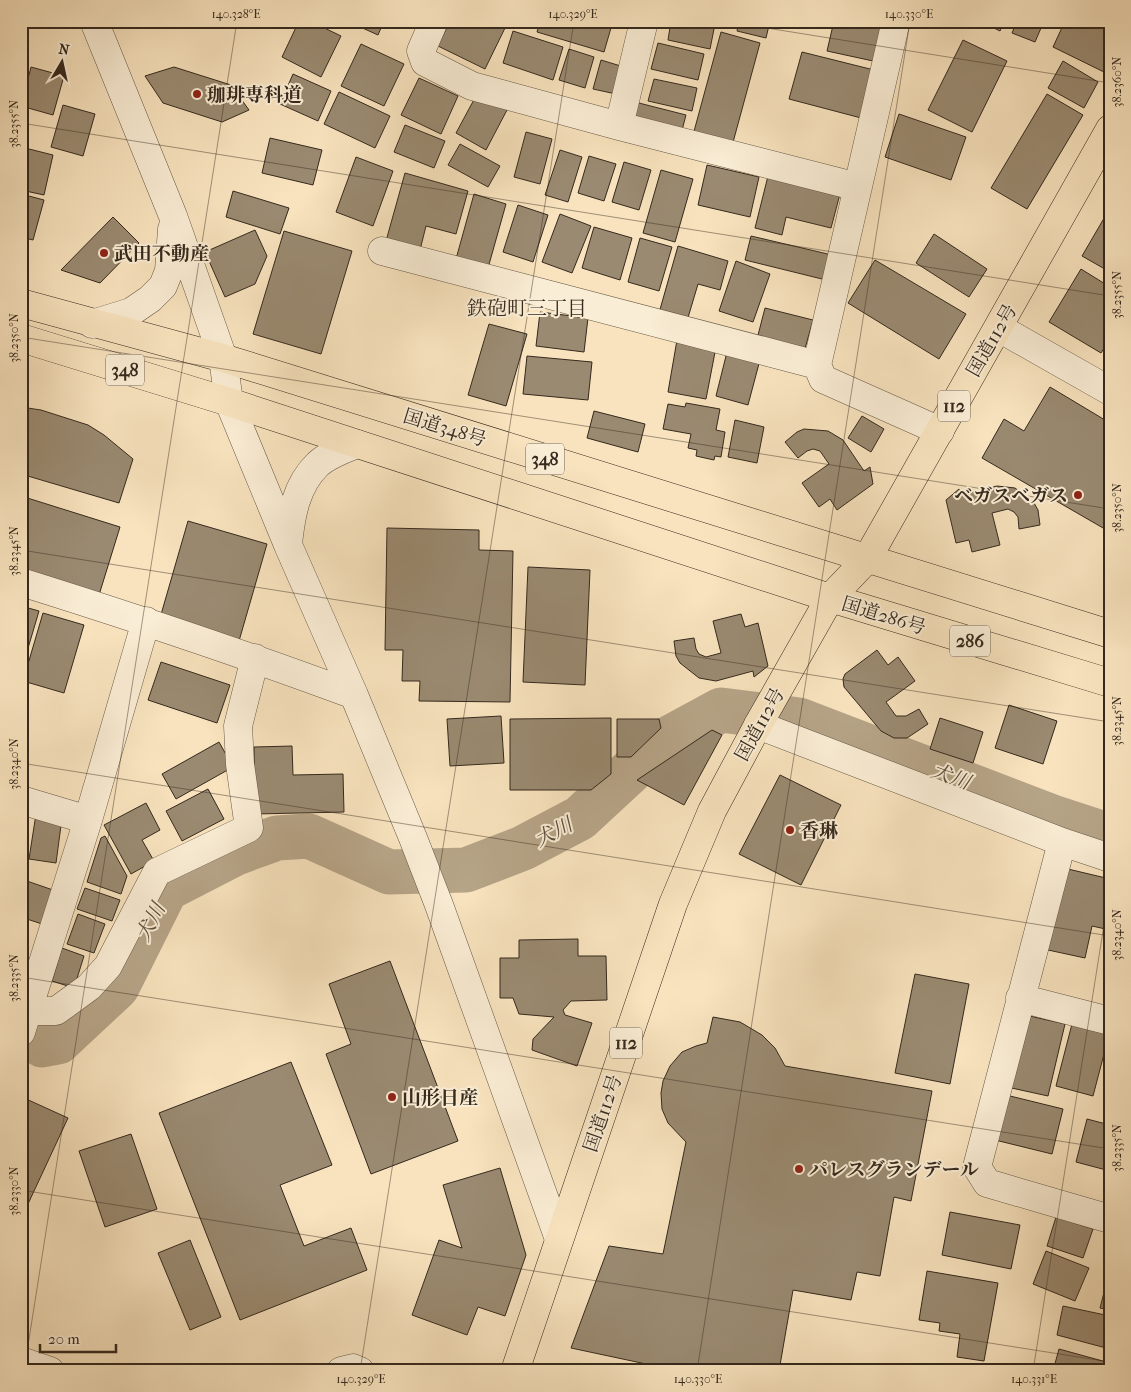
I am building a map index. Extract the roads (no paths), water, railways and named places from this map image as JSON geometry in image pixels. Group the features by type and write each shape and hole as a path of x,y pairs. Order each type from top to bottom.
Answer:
{"highway":[{"name":"国道112号","path":"515,1371 673,904 712,811 830,598 867,559 1110,129"},
{"name":"国道348号","path":"21,304 224,358 867,559"},
{"name":"348","path":"21,338 229,402 830,598"},
{"name":"286","path":"867,559 1110,634"},
{"name":"国道286号","path":"830,598 1110,683"}],"street":[{"path":"94,21 172,216 224,358 229,402 288,545 354,695 439,905 559,1239"},
{"path":"434,21 421,51 425,62 472,86 618,126 858,187"},
{"path":"618,126 644,21"},
{"path":"896,21 817,365 823,379 940,431"},
{"path":"92,324 131,312 150,299 163,286 169,271 172,216"},
{"path":"382,251 817,365"},
{"path":"999,328 1110,390"},
{"path":"288,545 290,518 296,498 318,464 332,454 357,444"},
{"path":"21,582 146,621 255,658 354,695"},
{"path":"23,1023 88,820 146,621"},
{"path":"23,1023 56,1011 89,987 108,966 157,872 249,828 240,764 238,726 255,658"},
{"path":"758,725 1062,842 1110,858"},
{"path":"21,800 88,820"},
{"path":"1062,842 976,1167 987,1183 1110,1219"},
{"path":"1020,998 1110,1021"},
{"path":"21,1361 50,1371"},
{"path":"341,1371 353,1368 360,1371"}],"waterway":[{"name":"犬川","path":"42,1045 58,1042 117,987 166,889 236,853 277,838 309,836 389,872 466,870 523,848 580,818 662,742 721,710 799,720 1055,818 1110,836"}],"place":[{"name":"珈琲専科道","path":"197,94"},
{"name":"武田不動産","path":"104,253"},
{"name":"ベガスベガス","path":"1078,495"},
{"name":"香琳","path":"790,830"},
{"name":"山形日産","path":"392,1097"},
{"name":"パレスグランデール","path":"799,1169"}],"district":[{"name":"鉄砲町三丁目","path":"527,308"}]}
